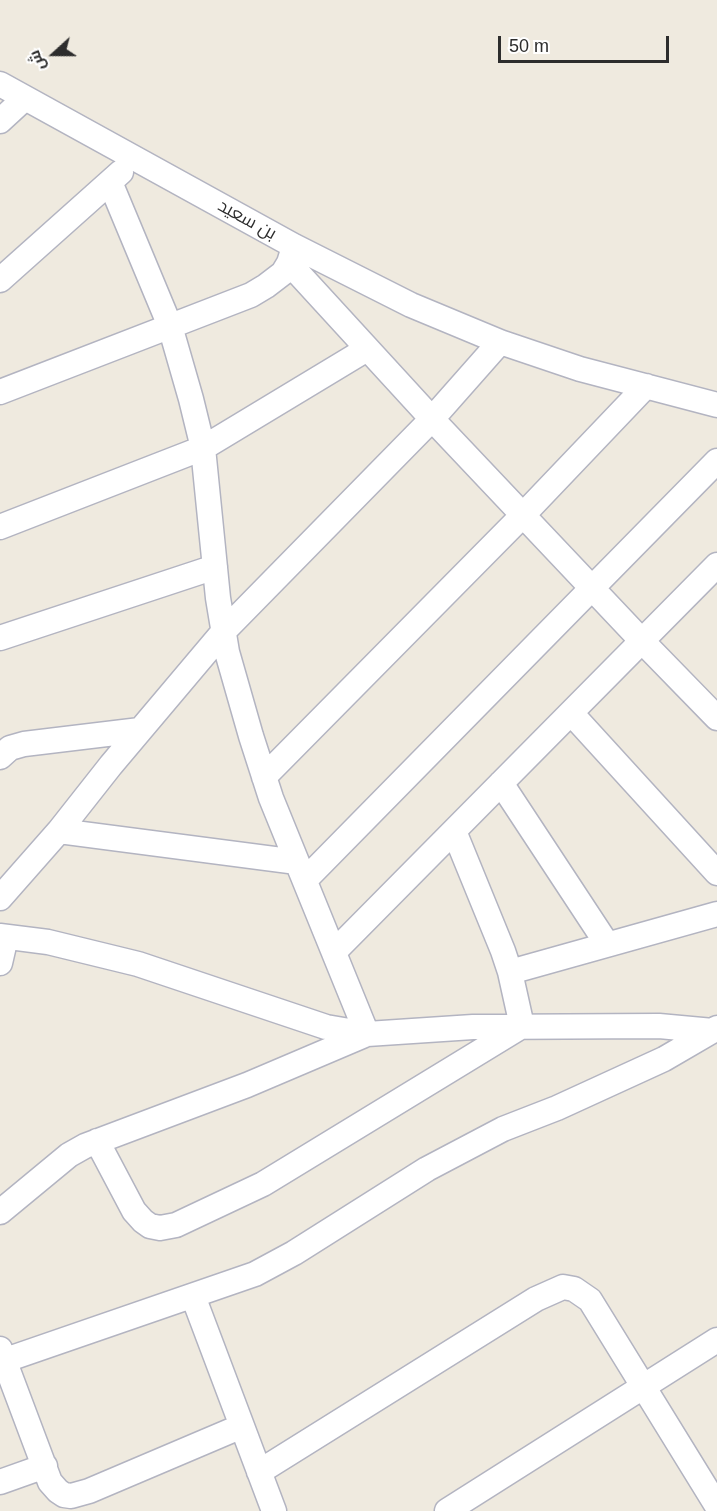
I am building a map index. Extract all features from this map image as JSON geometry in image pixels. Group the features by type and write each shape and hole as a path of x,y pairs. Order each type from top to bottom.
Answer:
{"street":[{"name":"بن سعيد","path":"0,84 136,159 291,254 283,273 250,295 0,392"},
{"path":"0,121 25,98"},
{"path":"0,280 136,159"},
{"path":"110,182 170,326 203,448 224,631 230,662 264,777 367,1034"},
{"path":"291,254 500,342 580,369 717,405"},
{"path":"291,254 367,349 642,642 717,718"},
{"path":"0,898 59,831 224,631 432,419 500,342"},
{"path":"0,527 203,448 367,349"},
{"path":"264,777 524,515 646,386"},
{"path":"301,871 593,589 717,461"},
{"path":"334,952 717,565"},
{"path":"0,638 215,567"},
{"path":"571,713 717,873"},
{"path":"0,757 10,748 24,744 140,730"},
{"path":"501,783 607,944"},
{"path":"59,831 301,871"},
{"path":"454,831 476,880 510,972 522,1026"},
{"path":"510,972 717,914"},
{"path":"0,963 3,937 48,942 138,964 326,1027 367,1034 522,1026 659,1026 715,1029"},
{"path":"97,1141 135,1211 143,1221 150,1226 160,1228 176,1225 263,1184 522,1026"},
{"path":"242,1426 89,1491 71,1496 64,1495 54,1487 2,1358 255,1274 303,1248 427,1169 503,1129 557,1108 663,1059 715,1029"},
{"path":"0,1212 69,1155 97,1141 247,1085 367,1034"},
{"path":"259,1472 536,1299 563,1287 574,1289 590,1300 714,1496"},
{"path":"193,1296 274,1511"},
{"path":"447,1511 717,1340"},
{"path":"0,1482 45,1466"}]}
